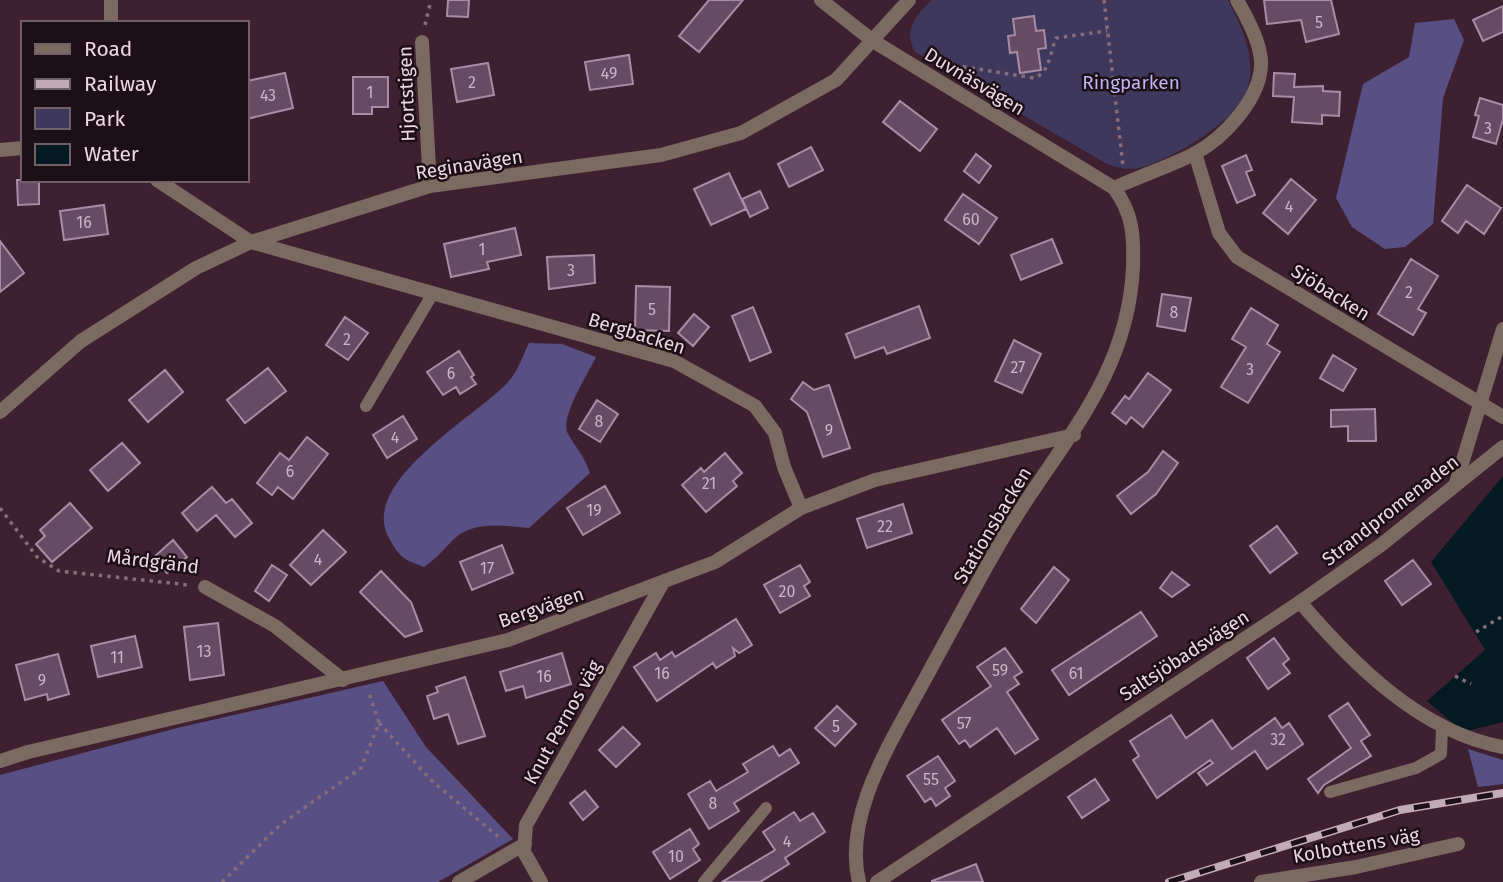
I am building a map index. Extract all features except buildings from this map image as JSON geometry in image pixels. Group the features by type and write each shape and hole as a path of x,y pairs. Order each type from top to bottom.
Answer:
{"street":[{"path":"111,0 111,21"},
{"name":"Duvnäsvägen","path":"821,0 873,41 1119,185"},
{"name":"Reginavägen","path":"0,412 81,341 196,268 251,243 430,186 661,155 741,133 836,80 909,0"},
{"path":"1119,185 1195,153 1222,132 1244,108 1256,86 1261,62 1256,38 1237,0"},
{"name":"Hjortstigen","path":"422,42 430,186"},
{"path":"0,150 21,148"},
{"name":"Sjöbacken","path":"1195,153 1219,233 1237,257 1503,417"},
{"name":"Bergbacken","path":"160,182 251,243 674,362 755,406 775,433 784,467 801,508"},
{"name":"Stationsbacken","path":"859,882 853,859 867,794 896,732 1004,537 1074,435 1113,361 1126,318 1134,229 1119,185"},
{"path":"1456,483 1503,329"},
{"name":"Bergvägen","path":"0,761 28,752 508,640 715,562 801,508 875,480 1074,435"},
{"name":"Strandpromenaden","path":"1300,602 1381,545 1503,447"},
{"name":"Knut Pernos väg","path":"520,847 526,825 662,584"},
{"name":"Mårdgränd","path":"205,587 275,626 343,680"},
{"path":"1300,602 1340,646 1397,696 1442,728 1480,743 1503,747"},
{"name":"Saltsjöbadsvägen","path":"877,882 1300,602"},
{"name":"Kolbottens väg","path":"1261,882 1356,867 1458,844"},
{"path":"459,882 520,847 541,882"}],"lane":[{"path":"366,406 432,295"},
{"path":"1330,792 1416,768 1441,754 1442,728"},
{"path":"704,882 766,808"}],"path":[{"name":"Hjortstigen","path":"422,42 431,0"},
{"path":"1104,0 1119,185"},
{"path":"935,64 1034,78 1041,76 1048,66 1056,38 1107,32"},
{"name":"Mårdgränd","path":"0,508 37,557 59,571 205,587"},
{"path":"1476,632 1503,616"},
{"path":"362,675 379,723 431,780 520,847"},
{"path":"1455,676 1471,684"},
{"path":"222,882 280,825 360,768 379,723"}],"green space":[{"name":"Ringparken","path":"931,0 1228,0 1243,32 1249,53 1248,87 1233,112 1188,146 1143,167 1116,167 915,52 910,37 912,24"}],"shaded area":[{"path":"1454,19 1464,40 1443,98 1433,224 1405,247 1385,249 1352,227 1336,198 1363,84 1409,57 1415,23"},
{"path":"529,343 562,344 596,357 571,407 566,427 590,473 529,528 499,526 470,529 453,540 424,567 407,560 399,554 389,538 384,517 390,494 405,472 426,451 509,381"},
{"path":"383,681 426,747 513,839 438,882 0,882 0,775 177,728"},
{"path":"1468,749 1503,760 1503,784 1478,787"}],"water":[{"path":"1503,476 1503,722 1463,732 1427,701 1485,650 1431,562"}],"railway":[{"path":"1169,882 1400,810 1503,793"}]}
